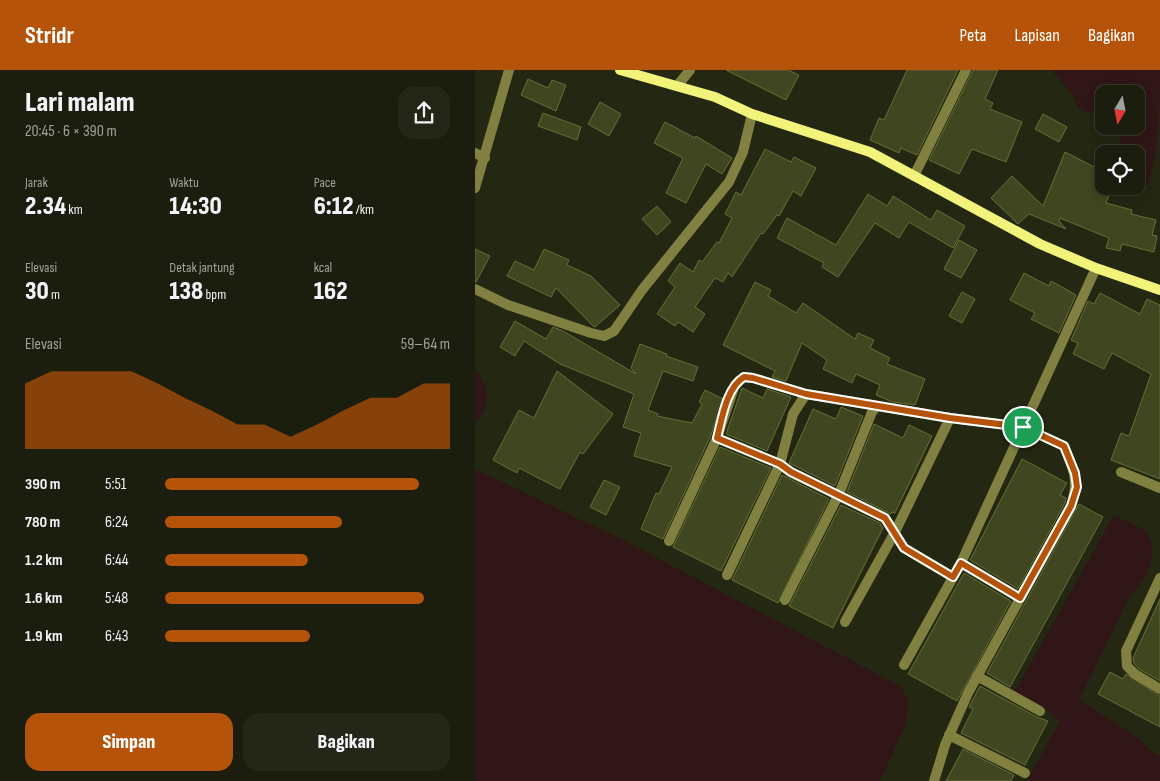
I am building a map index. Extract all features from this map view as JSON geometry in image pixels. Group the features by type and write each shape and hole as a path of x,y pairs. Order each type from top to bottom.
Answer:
{"street":[{"path":"475,188 509,70"},
{"path":"620,70 715,97 752,114 870,152 1040,244 1096,268 1160,290"},
{"path":"677,86 690,70"},
{"path":"914,176 967,70"},
{"path":"475,289 508,305 563,324 600,336 609,335 618,326 642,290 729,182 743,152 752,114"},
{"path":"475,153 485,158"},
{"path":"904,665 961,563 1096,268"},
{"path":"669,541 717,438 728,400 735,385 744,377 806,394 950,418 1023,427 1064,446 1075,473 1077,487 1071,506 977,676 949,735 934,781"},
{"path":"727,575 780,464 793,414 806,394"},
{"path":"785,600 839,494 872,412 877,406"},
{"path":"845,622 895,532 950,418"},
{"path":"717,438 780,464 791,472 885,518 904,548 953,577"},
{"path":"1121,472 1160,488"},
{"path":"961,563 1020,598"},
{"path":"1160,578 1126,651 1127,666 1142,680 1160,689"},
{"path":"977,676 1041,711"},
{"path":"949,735 1025,774"}],"shaded area":[{"path":"1051,70 1160,70 1156,150 1145,188 1145,145 1119,145 1121,135 1145,135 1145,85 1095,85 1095,114 1080,110 1070,91"},
{"path":"475,370 485,384 487,398 480,418 475,425"},
{"path":"475,469 623,540 900,686 909,701 906,724 880,781 475,781"},
{"path":"1114,515 1145,530 1152,543 1152,559 1146,575 1129,598 1079,700 1133,734 1152,752 1160,756 1160,781 1027,781 1060,721 1037,703 1014,693"}],"building":[{"path":"726,70 788,70 799,75 786,100"},
{"path":"907,70 958,70 917,155 901,148 899,153 870,140 879,118 884,120"},
{"path":"973,70 998,70 985,99 993,103 990,109 1022,122 1006,162 972,149 959,174 929,160"},
{"path":"528,79 548,88 552,80 566,85 556,111 521,95"},
{"path":"600,102 621,114 609,136 588,124"},
{"path":"543,113 581,127 577,140 538,126"},
{"path":"1043,114 1067,127 1059,142 1035,129"},
{"path":"665,122 695,138 696,136 732,158 722,174 706,164 686,203 666,193 683,158 654,143"},
{"path":"765,149 791,162 794,157 816,168 801,196 793,191 779,216 777,215 763,234 761,233 732,277 728,273 723,282 715,278 695,307 705,314 693,332 678,322 675,326 657,314 675,287 668,281 680,263 693,272 699,260 702,262 717,242 719,243 732,218 725,214 736,192 741,195"},
{"path":"1065,152 1095,167 1095,195 1109,195 1106,203 1132,210 1131,214 1156,220 1152,235 1157,236 1154,252 1122,244 1120,251 1106,248 1109,238 1060,218 1059,221 1066,229 1029,214 1018,224 991,198 1012,176 1043,206"},
{"path":"868,194 887,206 893,196 931,220 937,210 965,226 953,248 909,222 899,238 875,223 838,277 822,267 824,263 777,238 787,218 836,245"},
{"path":"657,206 671,222 657,235 642,219"},
{"path":"959,240 977,250 961,278 944,269"},
{"path":"475,249 490,256 476,282 475,282"},
{"path":"544,249 569,260 567,265 591,276 620,305 595,327 556,288 551,297 507,276 515,261 534,270"},
{"path":"1024,273 1049,286 1051,281 1076,295 1059,333 1031,319 1035,313 1010,300"},
{"path":"755,282 771,290 768,296 796,313 803,303 855,339 858,333 874,340 870,348 890,358 887,364 925,379 915,405 893,402 876,395 880,385 856,374 852,383 823,369 827,360 802,343 786,381 772,377 775,371 723,345"},
{"path":"962,292 975,299 962,323 949,316"},
{"path":"1100,293 1140,314 1147,299 1160,305 1160,479 1111,460 1121,433 1129,436 1151,374 1112,353 1104,369 1073,354 1078,343 1071,340 1088,301 1094,304"},
{"path":"515,321 546,339 553,327 563,331 636,374 631,368 640,344 667,354 666,356 698,367 693,381 663,371 648,410 658,414 657,416 692,423 702,404 699,402 705,390 723,399 711,435 663,539 641,529 656,493 659,494 672,467 634,456 641,433 623,427 634,394 560,364 524,341 515,356 500,347"},
{"path":"557,371 613,414 583,454 580,452 560,489 519,468 517,473 493,460 519,410 534,418"},
{"path":"742,388 763,398 767,389 791,397 767,451 726,434"},
{"path":"841,407 863,416 835,486 789,463 813,409 836,419"},
{"path":"874,424 903,438 909,425 932,436 895,513 892,512 891,514 847,492"},
{"path":"720,447 771,468 721,571 673,547"},
{"path":"1022,459 1067,483 1060,495 1066,498 1065,503 1018,589 970,560"},
{"path":"782,475 829,499 778,603 732,580"},
{"path":"604,480 620,487 606,515 590,507"},
{"path":"1079,504 1103,517 1010,687 987,673"},
{"path":"841,505 880,523 883,528 833,628 789,606"},
{"path":"964,573 1011,601 957,701 908,674"},
{"path":"1160,599 1160,681 1139,669 1134,663 1133,658"},
{"path":"1110,672 1123,679 1126,674 1160,696 1160,727 1098,694"},
{"path":"980,686 1048,721 1025,765 961,733 973,709 969,707"},
{"path":"963,749 1014,775 1011,781 946,781"}],"route":[{"path":"744,377 806,394 883,408 1023,427 1064,446 1075,473 1077,487 1071,506 1055,531 1020,598 961,563 953,577 904,548 885,518 791,472 780,464 717,438 728,400 735,385 744,377"}]}
